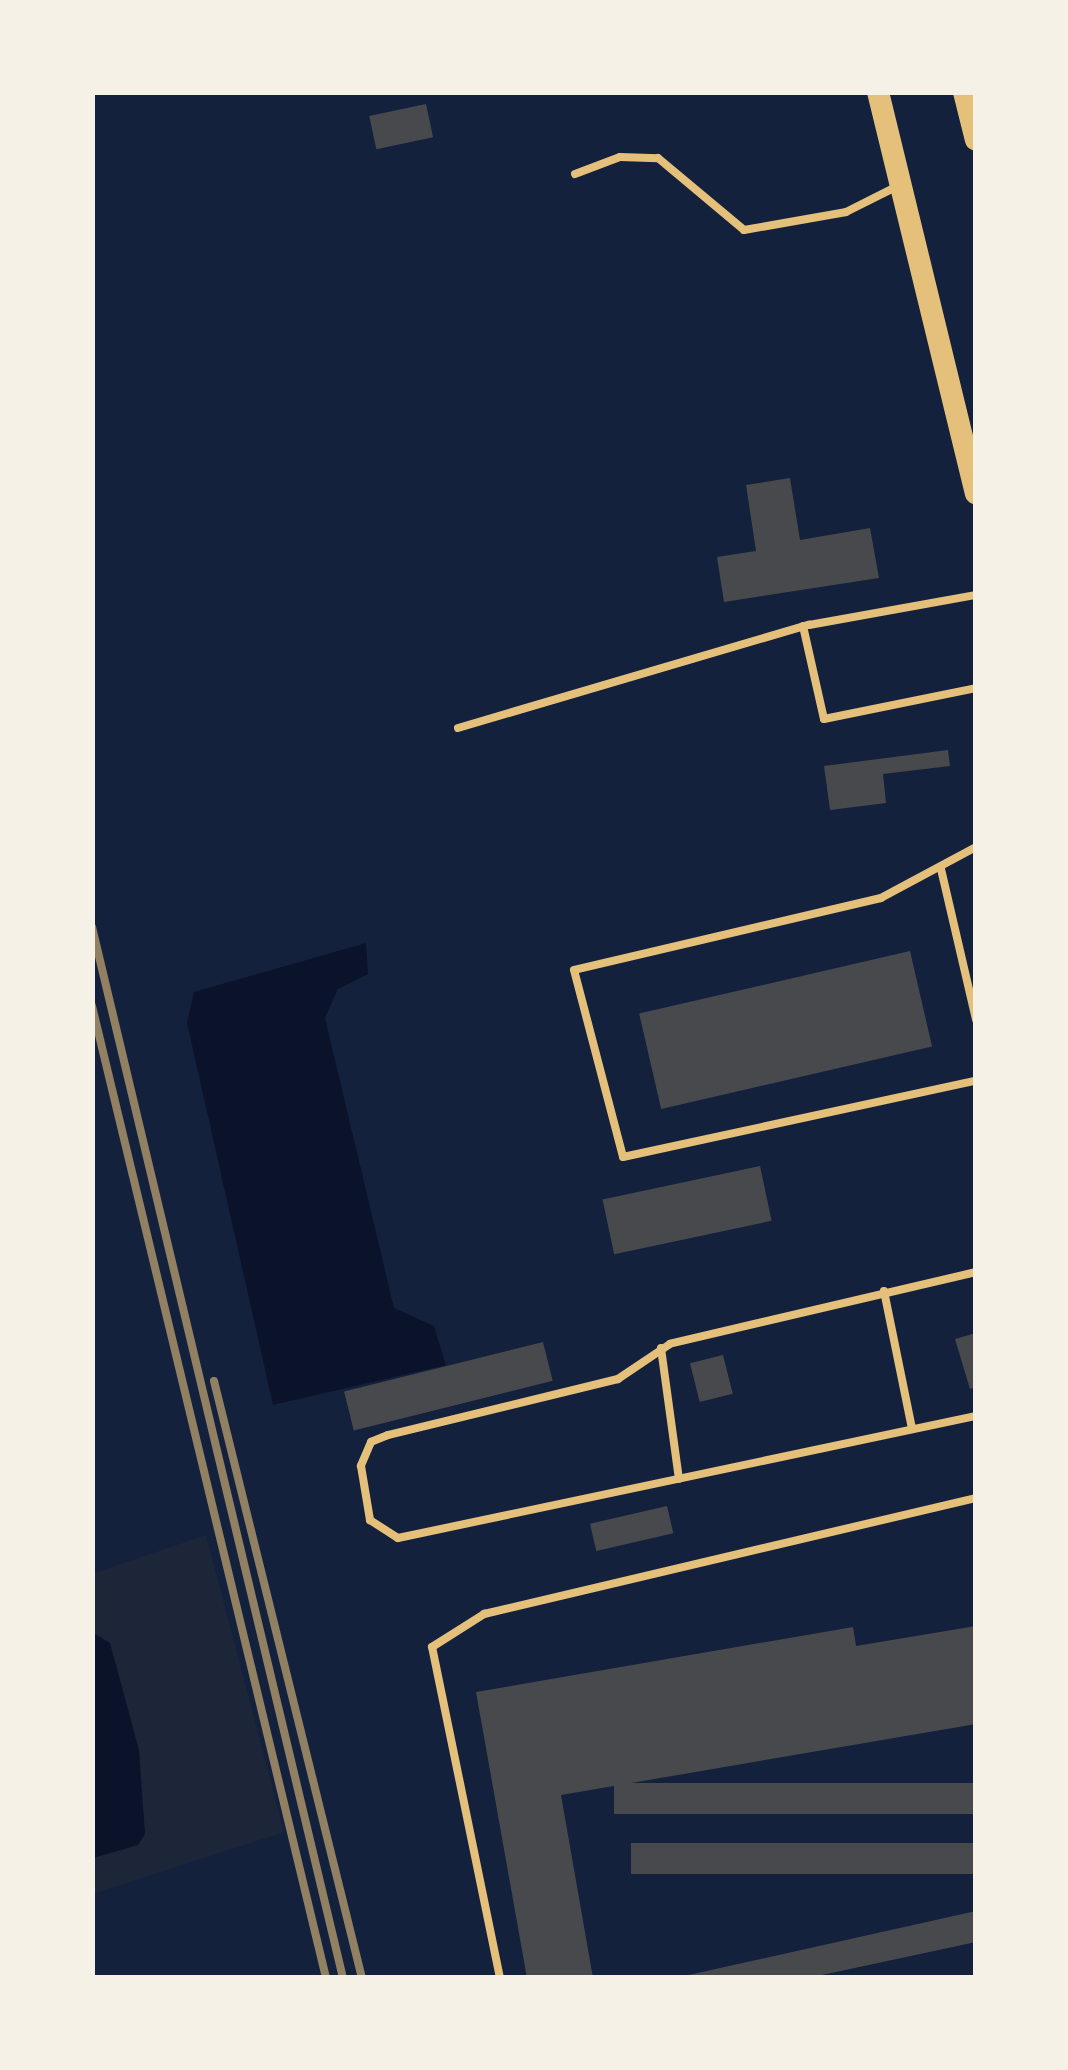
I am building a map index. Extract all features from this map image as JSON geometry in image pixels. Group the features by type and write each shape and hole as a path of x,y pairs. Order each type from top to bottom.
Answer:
{"main road":[{"path":"878,92 976,493"},
{"path":"964,92 976,140"}],"lane":[{"path":"575,174 620,157 658,158 744,230 846,212 900,185"},
{"path":"458,728 803,626 976,595"},
{"path":"803,626 824,719 976,688"},
{"path":"976,847 881,898 574,970 623,1157 976,1081"},
{"path":"941,869 976,1020"},
{"path":"976,1272 884,1291 661,1348 618,1379 388,1435 371,1442 362,1466 370,1520 398,1538 976,1416"},
{"path":"884,1291 912,1430"},
{"path":"661,1348 679,1479"},
{"path":"500,1978 432,1646 484,1614 976,1498"}],"shaded area":[{"path":"366,943 368,974 338,989 325,1018 394,1308 434,1326 446,1365 273,1405 187,1023 194,992"},
{"path":"206,1535 284,1832 93,1894 93,1858 138,1845 110,1643 93,1633 92,1574"},
{"path":"93,1633 110,1643 139,1750 145,1834 138,1845 93,1858"}],"building":[{"path":"426,104 433,137 376,149 369,116"},
{"path":"790,478 800,540 870,528 879,578 724,602 717,557 756,551 746,485"},
{"path":"948,750 950,766 883,774 886,803 830,810 824,766"},
{"path":"910,951 932,1046 661,1109 639,1014"},
{"path":"760,1166 772,1221 614,1254 603,1199"},
{"path":"976,1333 976,1387 970,1389 955,1339"},
{"path":"543,1342 553,1381 354,1430 344,1392"},
{"path":"723,1355 733,1394 700,1402 690,1363"},
{"path":"667,1506 673,1533 596,1551 590,1524"},
{"path":"976,1626 976,1724 561,1795 593,1978 527,1978 476,1692 853,1627 856,1646"},
{"path":"614,1783 976,1783 976,1814 614,1814"},
{"path":"631,1843 976,1843 976,1874 631,1874"},
{"path":"976,1911 976,1942 808,1978 675,1978"}],"railway":[{"path":"92,927 343,1978"},
{"path":"92,1006 326,1978"},
{"path":"214,1381 362,1978"}]}
